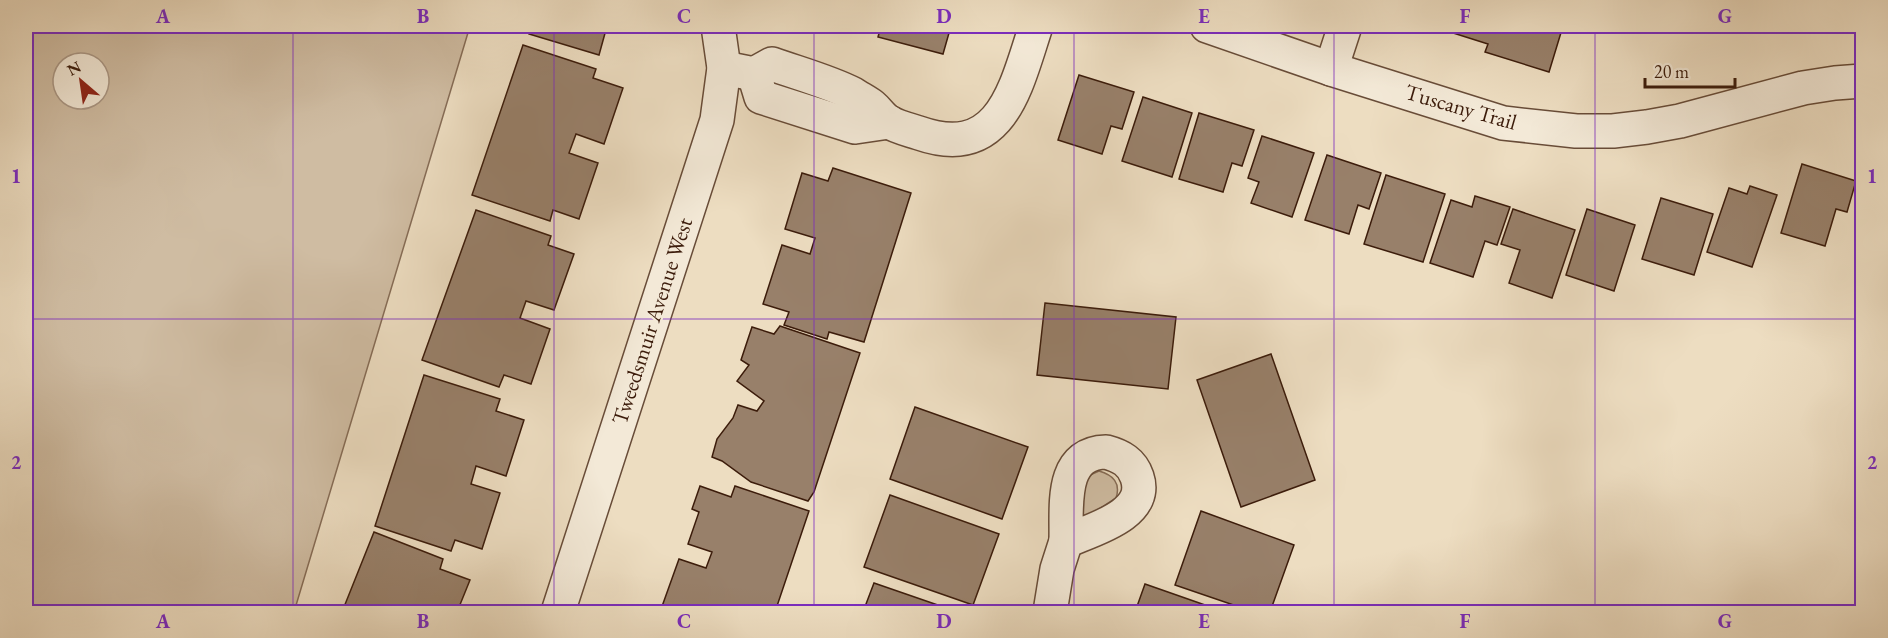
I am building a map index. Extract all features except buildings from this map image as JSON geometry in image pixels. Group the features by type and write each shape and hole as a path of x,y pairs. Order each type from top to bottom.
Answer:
{"street":[{"name":"Tweedsmuir Avenue West","path":"558,612 717,120 739,71 718,26"},
{"path":"739,71 760,97 855,127 889,122 943,139 962,139 982,133 999,117 1012,94 1036,26"},
{"name":"Tuscany Trail","path":"1207,26 1331,69 1503,123 1576,131 1613,131 1647,127 1680,121 1803,88 1863,81"},
{"path":"1331,69 1345,26"},
{"path":"1050,612 1057,569 1066,541"}],"shaded area":[{"path":"26,26 470,26 294,612 26,612"},
{"path":"1099,471 1115,480 1116,498 1081,521 1077,519 1086,480 1090,475"}]}
